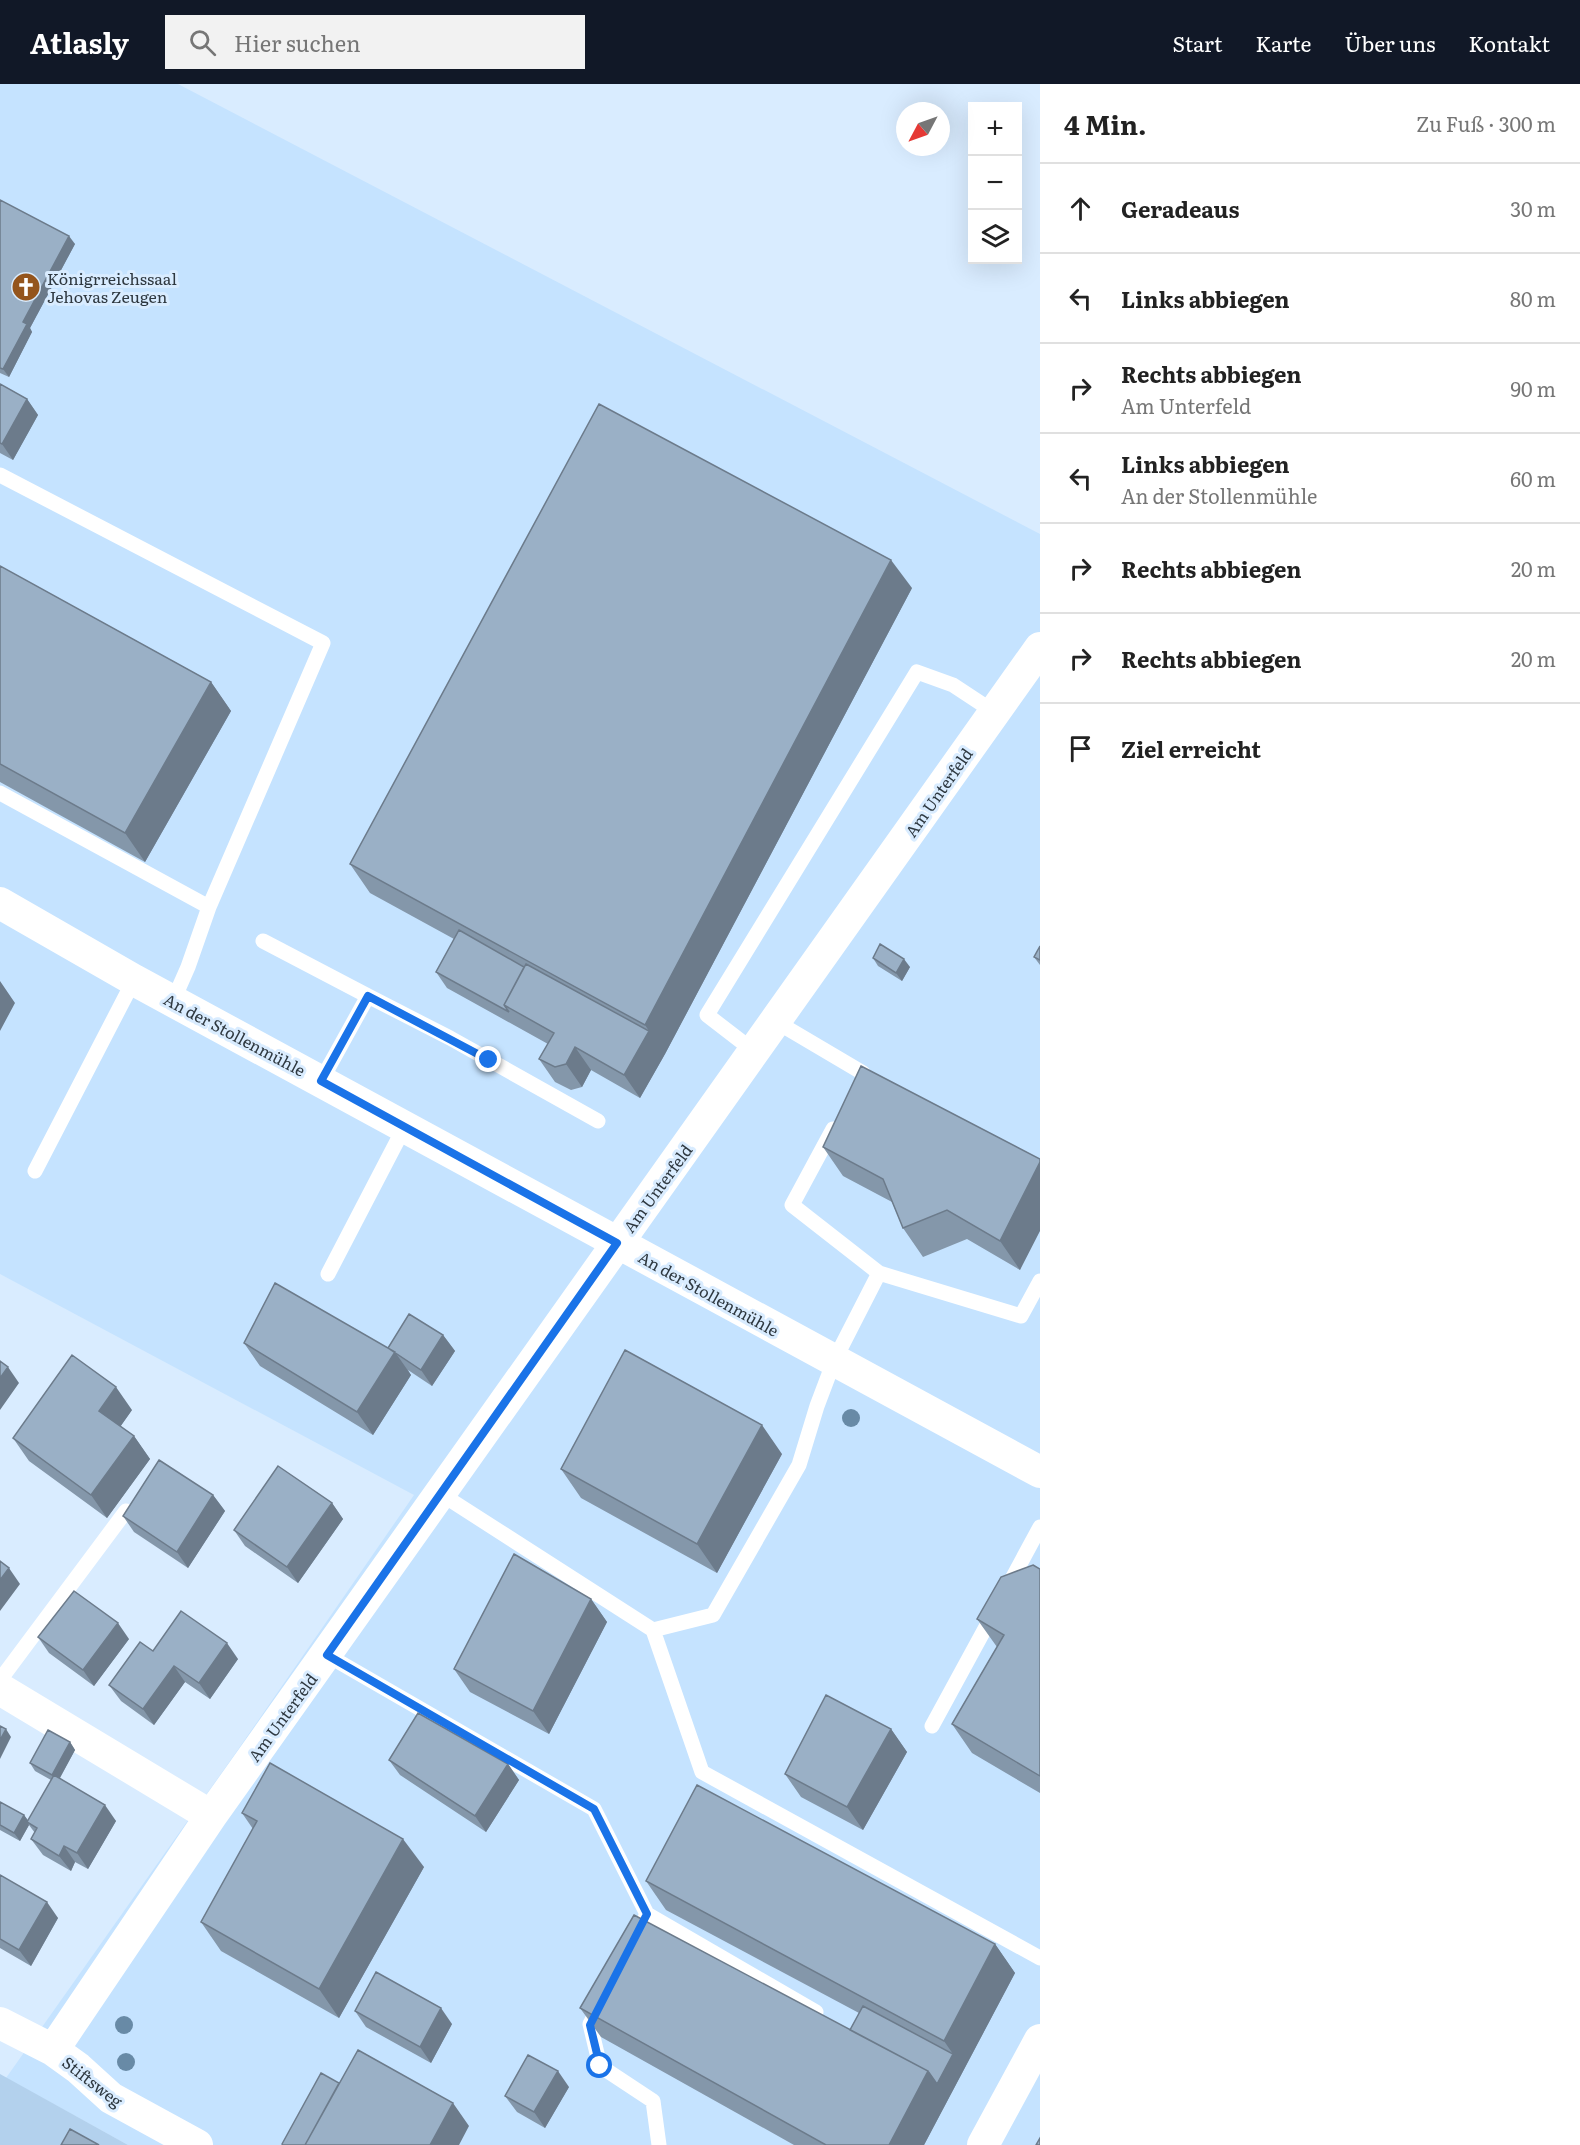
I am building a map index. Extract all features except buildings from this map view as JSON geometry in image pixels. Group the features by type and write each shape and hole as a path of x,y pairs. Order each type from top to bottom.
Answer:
{"street":[{"name":"Am Unterfeld","path":"53,2050 211,1816 1040,648"},
{"name":"An der Stollenmühle","path":"0,903 134,980 1040,1472"},
{"path":"0,1689 211,1816"},
{"path":"0,2023 53,2050"},
{"path":"983,2145 1040,2040"},
{"name":"Stiftsweg","path":"53,2050 78,2068 95,2086 111,2098 197,2145"}],"lane":[{"path":"0,475 323,643 209,907 188,967 173,1000"},
{"path":"755,1052 707,1015 917,672 953,686 994,712"},
{"path":"0,794 209,907"},
{"path":"263,941 450,1038 598,1121"},
{"path":"34,1171 134,980"},
{"path":"321,1081 368,996"},
{"path":"776,1021 864,1078"},
{"path":"841,1114 792,1205 879,1273 1021,1316 1040,1281"},
{"path":"328,1274 405,1126"},
{"path":"653,1630 713,1616 799,1465 834,1361 879,1273"},
{"path":"441,1494 653,1630 702,1772 1040,1958"},
{"path":"0,1680 126,1511"},
{"path":"932,1726 1040,1527"},
{"path":"327,1655 594,1809 647,1914 826,2018"},
{"path":"626,1954 647,1914"},
{"path":"606,1995 590,2025 600,2066 653,2101 658,2145"}],"shaded area":[{"path":"0,84 178,84 1040,534 1040,2145 128,2145 6,2078 414,1495 0,1274"},
{"path":"0,2074 128,2145 0,2145"}],"place":[{"name":"Königrreichssaal Jehovas Zeugen","path":"26,287"}],"route":[{"path":"489,1060 368,996 321,1081 617,1243 327,1655 594,1809 647,1914 590,2025 600,2066"}]}
